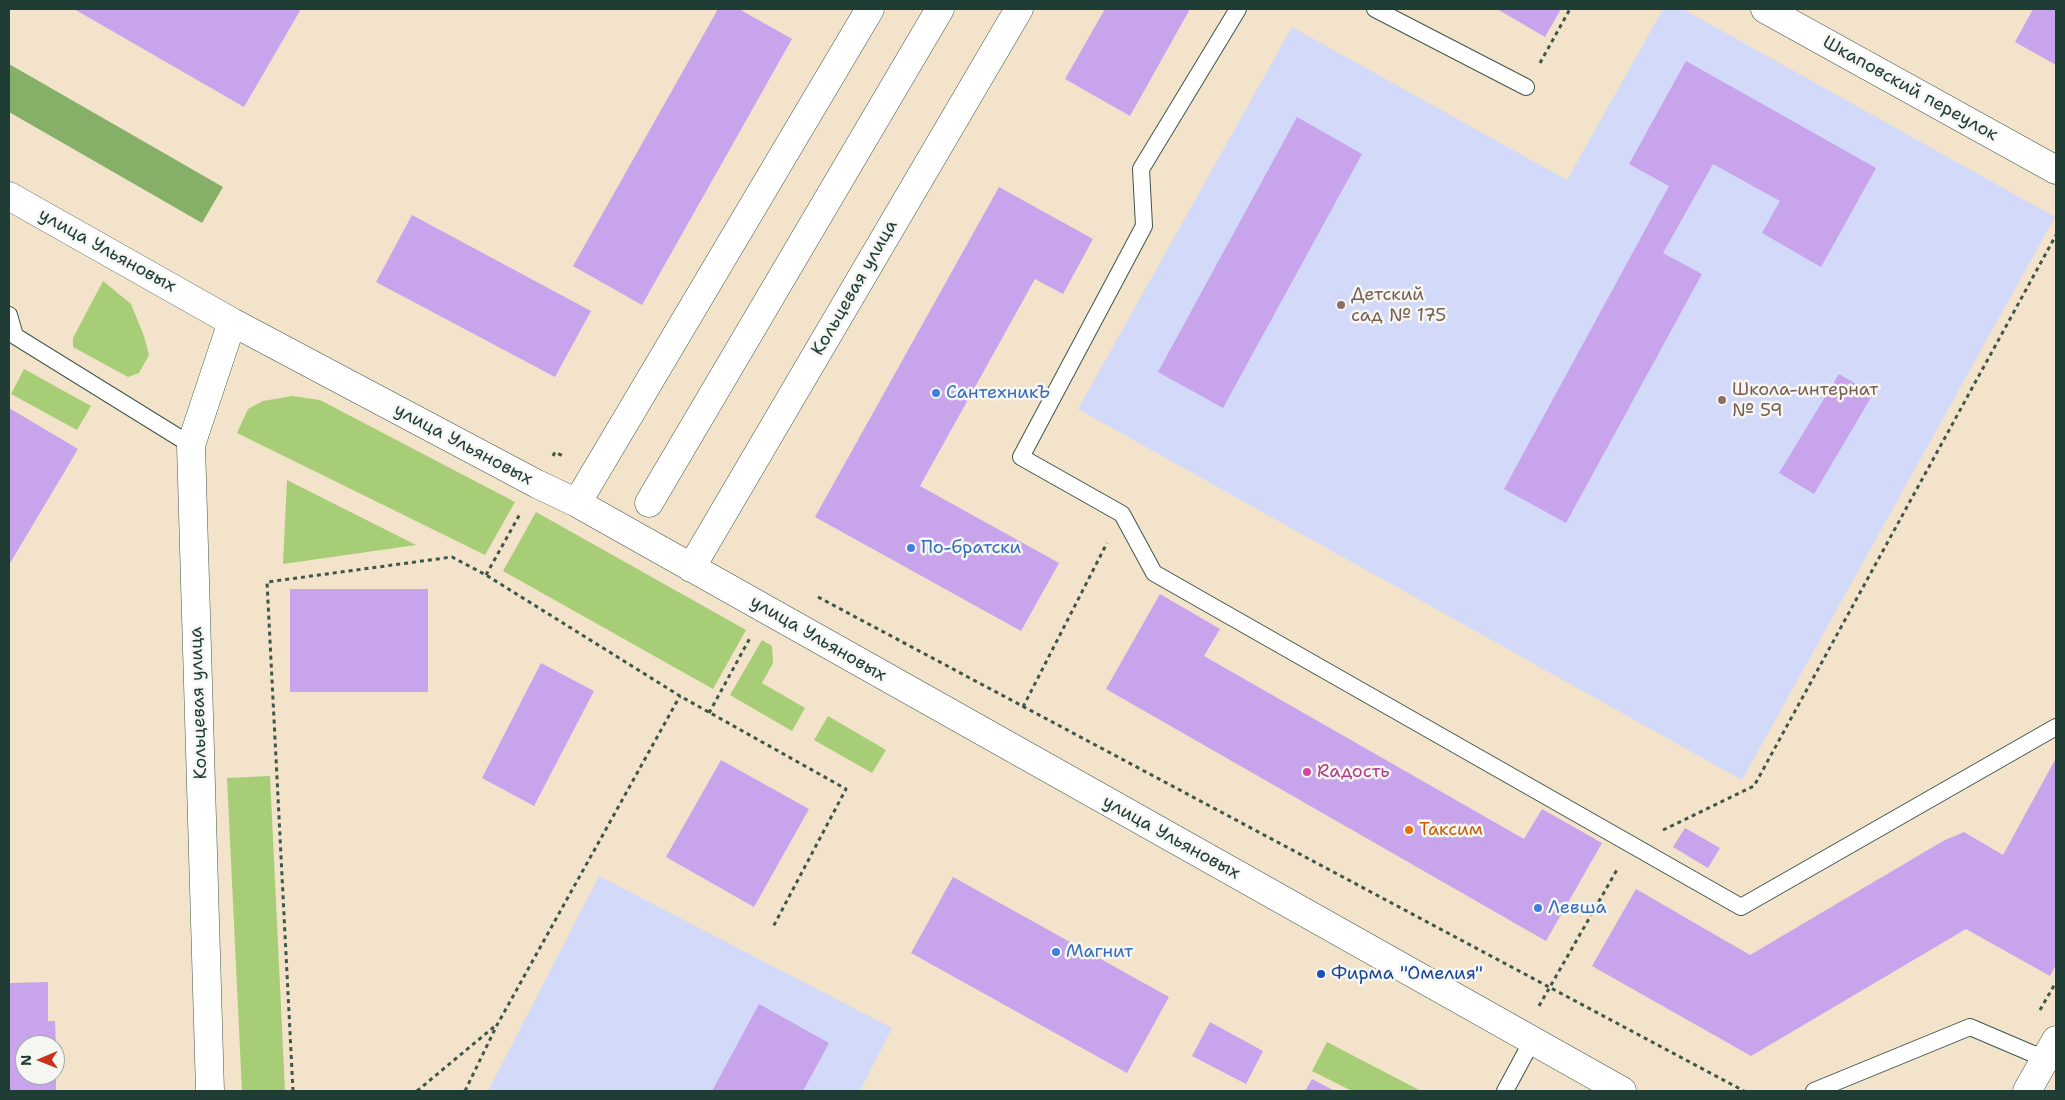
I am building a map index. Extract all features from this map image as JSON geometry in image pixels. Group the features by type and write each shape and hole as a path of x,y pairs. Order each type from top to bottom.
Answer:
{"main road":[{"path":"576,503 870,9"},
{"path":"649,503 940,9"},
{"name":"Кольцевая улица","path":"691,568 1019,9"},
{"name":"Шкаповский переулок","path":"1764,9 2056,170"},
{"name":"улица Ульяновых","path":"9,196 232,322 576,503 1622,1091"},
{"name":"Кольцевая улица","path":"210,1091 191,445 232,322"},
{"path":"2027,1091 2051,1050"}],"lane":[{"path":"1238,9 1142,169 1144,226 1021,457 1122,514 1154,573 1741,907 2056,727"},
{"path":"1375,9 1526,87"},
{"path":"9,315 15,336 191,445"},
{"path":"1814,1091 1970,1027 2051,1050"},
{"path":"1505,1091 1528,1038"}],"path":[{"path":"1526,87 1570,9"},
{"path":"1528,1038 1549,987 1631,846 1754,786 2056,235"},
{"path":"1022,707 1122,514"},
{"path":"293,1091 267,582 452,557 680,696 846,789 773,927"},
{"path":"816,596 1744,1091"},
{"path":"709,713 766,609"},
{"path":"465,1091 496,1025 680,696"},
{"path":"417,1091 496,1025"}],"shaded area":[{"name":"Школа-интернат № 59","path":"1663,9 1683,9 2055,217 1742,780 1078,409 1292,27 1567,180"},
{"path":"599,876 892,1028 860,1091 488,1091"}],"green space":[{"path":"9,64 223,187 202,223 9,112"},
{"path":"103,281 131,304 144,336 149,355 139,373 128,377 73,347 73,338"},
{"path":"24,369 91,406 77,430 11,394"},
{"path":"292,396 320,400 515,502 485,555 237,433 248,409 263,401"},
{"path":"287,480 416,545 283,564"},
{"path":"536,512 746,630 713,689 503,571"},
{"path":"762,640 772,646 773,663 762,683 805,708 792,731 730,695"},
{"path":"828,716 886,750 872,773 814,740"},
{"path":"270,776 285,1091 242,1091 227,778"},
{"path":"1327,1042 1421,1091 1352,1091 1312,1071"}],"building":[{"path":"74,9 301,9 244,107"},
{"path":"718,9 739,9 792,39 642,305 573,266"},
{"path":"1105,9 1190,9 1130,116 1065,79"},
{"path":"1497,9 1561,9 1545,37"},
{"path":"2033,9 2056,9 2056,65 2015,42"},
{"path":"1686,61 1876,168 1821,267 1762,233 1780,201 1713,164 1663,253 1702,274 1566,523 1504,489 1669,186 1629,164"},
{"path":"1297,117 1362,154 1223,408 1158,372"},
{"path":"999,187 1093,239 1063,294 1035,279 920,486 1059,563 1021,631 815,517"},
{"path":"412,215 591,311 555,377 376,282"},
{"path":"1839,374 1873,394 1814,494 1779,473"},
{"path":"9,408 78,449 9,565"},
{"path":"290,589 428,589 428,692 290,692"},
{"path":"1160,594 1220,629 1204,656 1524,839 1542,809 1602,843 1546,941 1106,689"},
{"path":"541,663 594,691 534,806 482,778"},
{"path":"2056,758 2056,965 2050,976 1966,929 1751,1056 1592,966 1636,889 1750,955 1943,841 1964,832 2003,855"},
{"path":"721,760 809,809 754,907 666,857"},
{"path":"1685,828 1720,848 1708,868 1673,847"},
{"path":"953,877 1169,997 1127,1073 911,953"},
{"path":"48,982 48,1021 55,1021 56,1035 15,1035 15,1085 56,1085 56,1091 9,1091 9,983"},
{"path":"759,1004 829,1043 803,1091 712,1091"},
{"path":"1210,1022 1263,1051 1246,1084 1192,1056"},
{"path":"1312,1079 1335,1091 1305,1091"}],"place":[{"name":"Детский сад № 175","path":"1341,305"},
{"name":"СантехникЪ","path":"936,393"},
{"name":"Школа-интернат № 59","path":"1722,400"},
{"name":"По-братски","path":"911,548"},
{"name":"Rадость","path":"1307,772"},
{"name":"Таксим","path":"1409,830"},
{"name":"Левша","path":"1538,908"},
{"name":"Магнит","path":"1056,952"},
{"name":"Фирма \"Омелия\"","path":"1321,974"}]}
